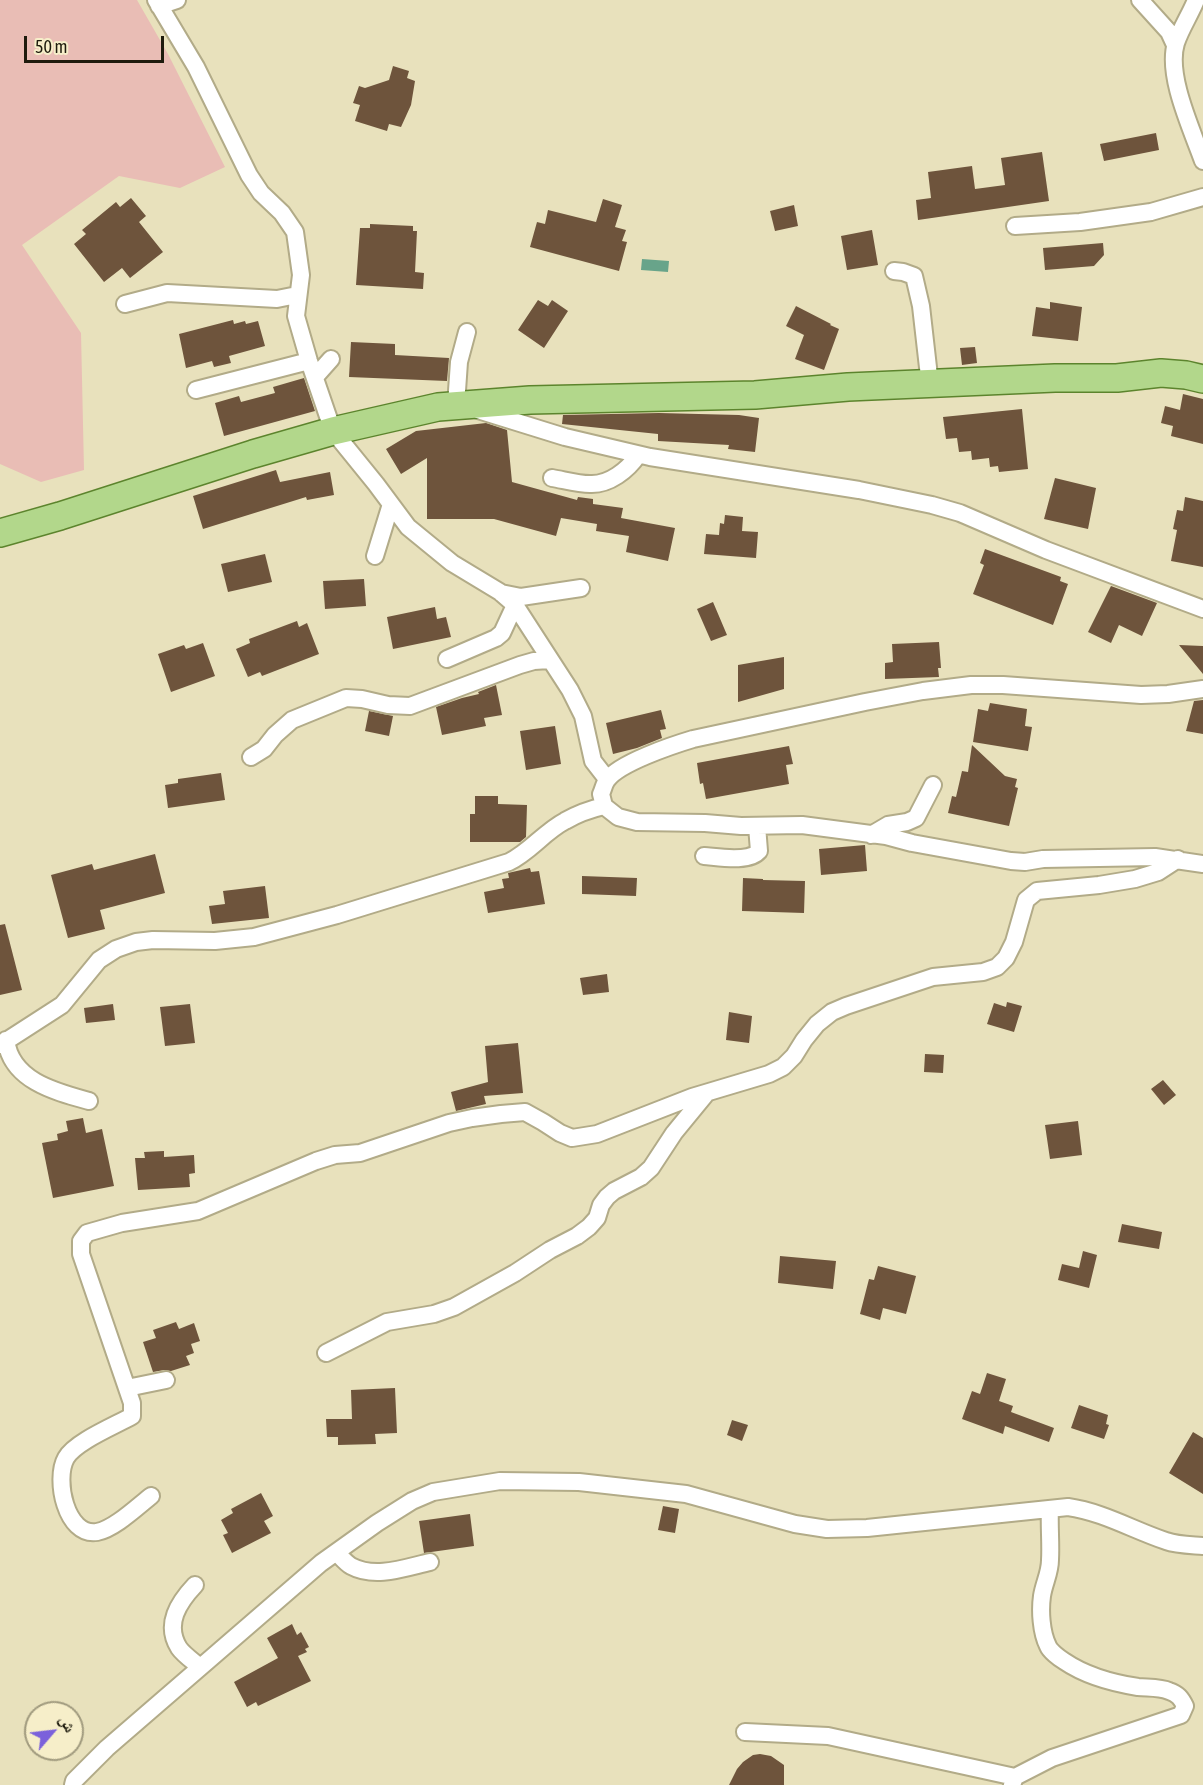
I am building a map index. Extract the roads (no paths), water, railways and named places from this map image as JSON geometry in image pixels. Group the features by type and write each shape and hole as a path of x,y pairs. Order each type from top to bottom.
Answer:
{"main road":[{"path":"0,533 333,431 409,412 459,405 551,399 755,395 848,387 1117,378 1161,373 1203,379"}],"street":[{"path":"177,0 158,3 196,67 249,175 261,193 282,213 295,232 301,275 296,316 333,431 408,527 452,563 500,592 515,605 577,703 583,716 593,761 607,779"},
{"path":"1140,0 1168,32 1175,45"},
{"path":"1196,0 1175,45 1173,60 1176,81 1203,161"},
{"path":"1015,226 1080,222 1151,212 1203,197"},
{"path":"894,272 914,276 922,316 930,385"},
{"path":"125,304 167,293 277,299 297,295"},
{"path":"467,332 459,362 459,405 565,437 638,454 859,490 932,505 960,513 1046,550 1203,609"},
{"path":"315,377 332,359"},
{"path":"196,390 309,361"},
{"path":"552,478 590,484 600,483 632,464 638,454"},
{"path":"375,556 391,504"},
{"path":"500,592 521,597 581,588"},
{"path":"447,659 496,638 502,633 515,605"},
{"path":"251,757 264,749 275,735 292,720 346,698 410,706 520,665 550,660"},
{"path":"1203,689 1168,694 1141,694 971,685 923,691 693,739 661,749 622,768 607,779 601,794 604,806 618,817 637,822 757,826 802,825 871,835 1011,861 1131,857 1203,864"},
{"path":"871,835 888,825 916,818 933,784"},
{"path":"89,1101 59,1094 30,1078 12,1061 3,1042 62,1005 99,960 116,949 136,942 153,940 214,941 254,937 337,915 509,862 525,853 564,821 604,806"},
{"path":"704,856 744,858 755,856 759,851 757,826"},
{"path":"151,1496 111,1526 98,1532 87,1532 79,1526 67,1510 62,1494 61,1482 66,1458 76,1445 132,1416 132,1403 81,1254 81,1241 87,1233 131,1221 198,1211 316,1161 335,1155 360,1154 456,1121 525,1112 560,1134 572,1138 585,1138 664,1107 770,1074 783,1067 794,1056 817,1024 832,1012 846,1006 933,977 983,972 997,967 1006,958 1014,942 1026,900 1037,891 1135,879 1158,872 1178,860"},
{"path":"326,1353 387,1322 434,1314 454,1307 577,1236 597,1218 601,1205 607,1197 641,1177 651,1168 679,1126 706,1093"},
{"path":"127,1388 166,1380"},
{"path":"73,1785 74,1781 107,1748 321,1563 377,1523 412,1501 433,1492 500,1480 579,1482 676,1492 795,1524 827,1529 867,1528 1068,1507 1107,1517 1168,1542 1203,1546"},
{"path":"745,1732 828,1736 1013,1781 1052,1758 1181,1715 1185,1706 1181,1697 1167,1690 1113,1682 1078,1670 1048,1647 1043,1626 1042,1595 1049,1575 1050,1509"},
{"path":"337,1553 349,1565 378,1573 430,1562"},
{"path":"195,1585 180,1600 172,1625 174,1637 180,1649 200,1667"}]}
